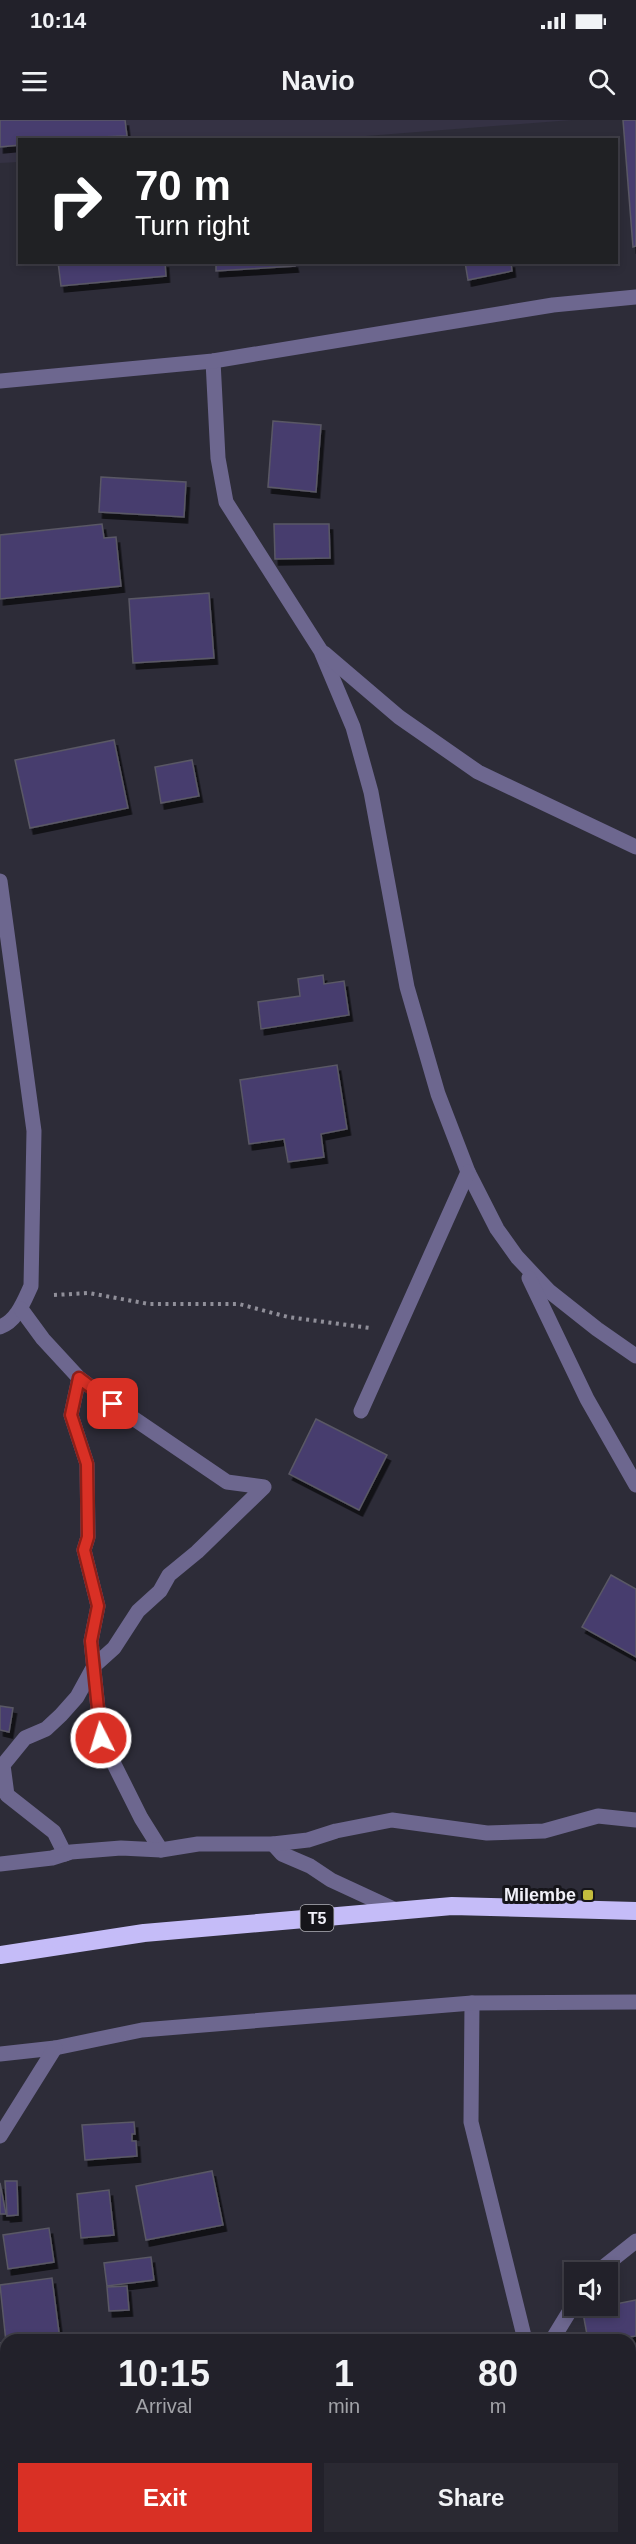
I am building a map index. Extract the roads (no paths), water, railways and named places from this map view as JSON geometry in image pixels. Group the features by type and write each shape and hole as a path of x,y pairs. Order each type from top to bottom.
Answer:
{"highway":[{"name":"T5","path":"0,1956 144,1933 452,1906 636,1911"}],"street":[{"path":"0,381 213,361 553,305 636,297"},
{"path":"213,361 218,458 226,502 321,651 353,727 371,792 407,987 438,1094 468,1172 497,1229 517,1257 541,1300 587,1399 636,1485"},
{"path":"321,651 399,717 478,772 636,848"},
{"path":"0,881 34,1131 30,1286 21,1309 0,1327"},
{"path":"361,1411 468,1172"},
{"path":"517,1257 549,1291 636,1356"},
{"path":"21,1309 43,1339 79,1378 130,1416 227,1482 264,1487 197,1552 169,1575 160,1591 138,1611 114,1648 94,1666 77,1697 45,1729 25,1738 3,1765 7,1795 54,1832 65,1854"},
{"path":"79,1378 71,1415 87,1464 88,1537 84,1550 98,1606 91,1641 101,1738 141,1818 161,1850"},
{"path":"0,1864 121,1848 161,1850 198,1844 273,1844 308,1840 336,1831 392,1820 487,1833 544,1831 598,1815 636,1820"},
{"path":"273,1844 282,1854 398,1911"},
{"path":"0,2054 55,2048 142,2030 472,2003 636,2002"},
{"path":"472,2003 471,2122 524,2334"},
{"path":"0,2136 55,2048"},
{"path":"610,2262 636,2241"},
{"path":"556,2334 567,2316"}],"place":[{"name":"Milembe","path":"588,1895"}]}
